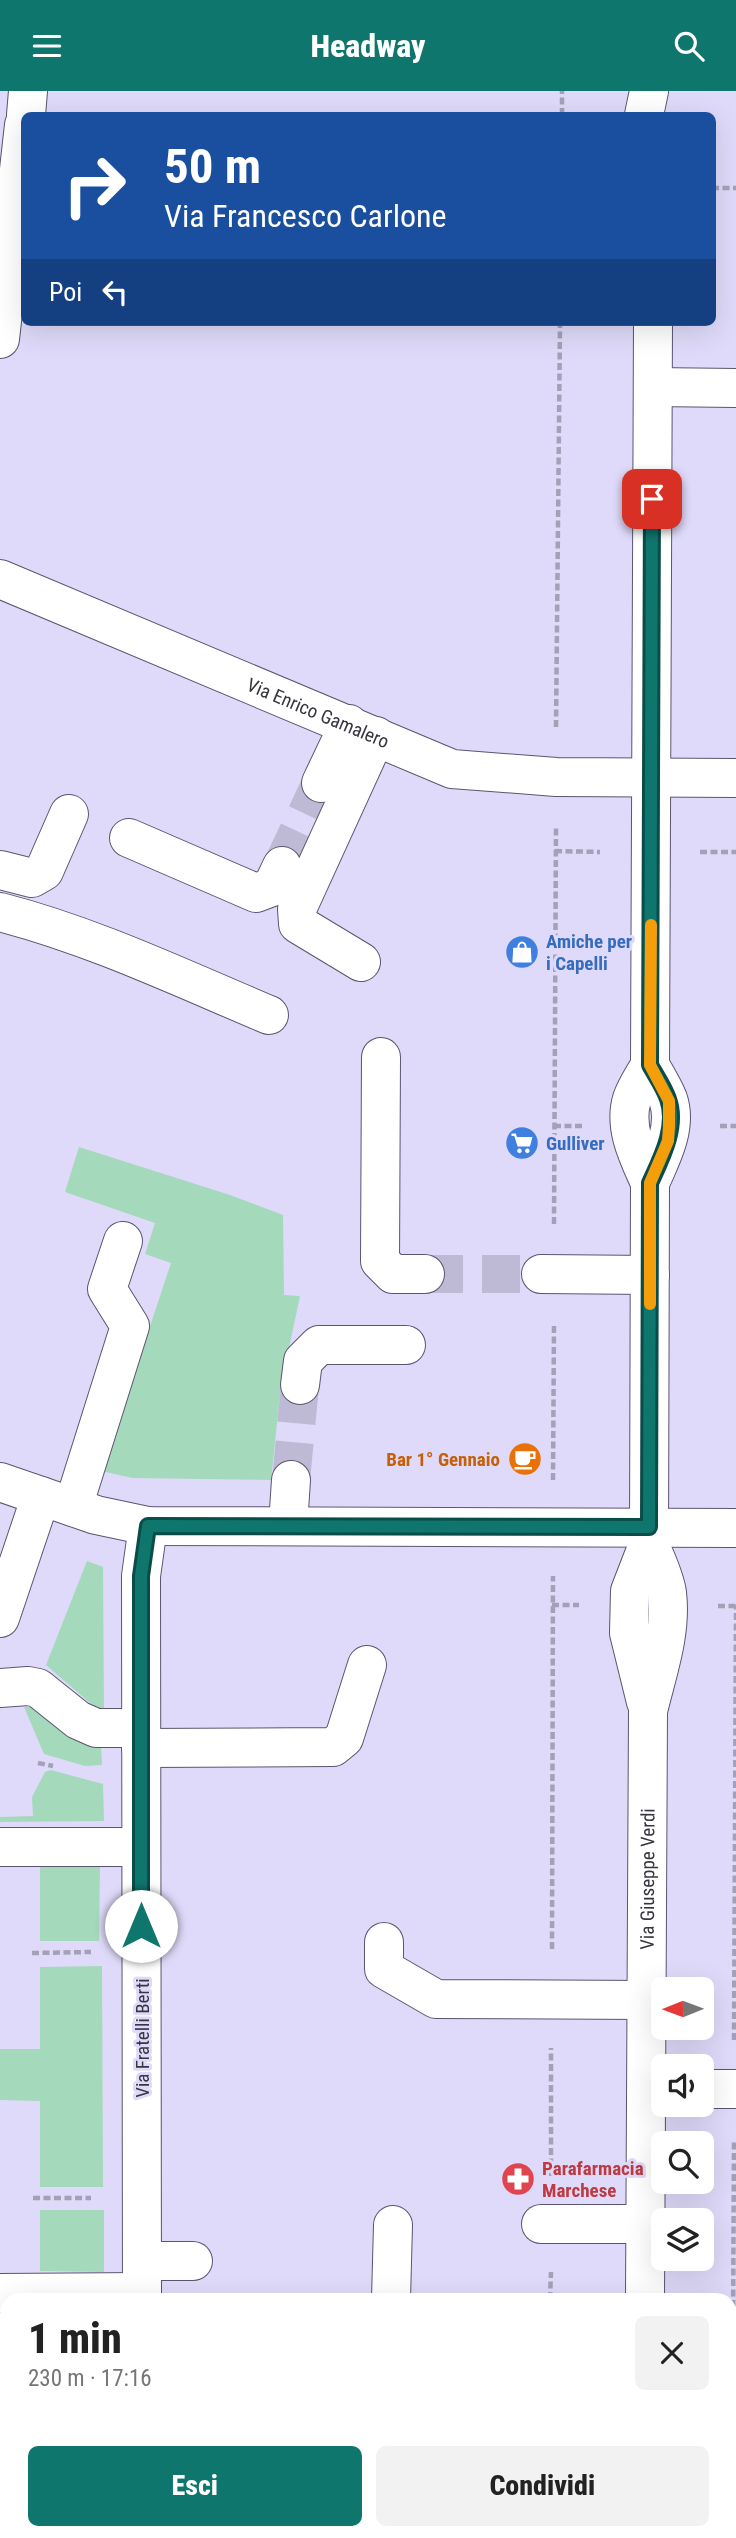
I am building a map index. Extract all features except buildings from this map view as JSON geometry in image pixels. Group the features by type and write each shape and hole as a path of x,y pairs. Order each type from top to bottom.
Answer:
{"street":[{"path":"26,112 28,91"},
{"path":"645,112 649,91"},
{"path":"658,91 662,112"},
{"path":"0,339 21,152"},
{"name":"Via Giuseppe Verdi","path":"652,2054 647,2000 648,1711 629,1633 629,1591 649,1535 650,1183 631,1140 631,1126 632,1100 650,1065 653,326"},
{"path":"653,387 736,388"},
{"name":"Via Enrico Gamalero","path":"0,579 452,769 556,777 736,778"},
{"path":"321,783 362,730"},
{"path":"361,962 298,924 297,909 362,730"},
{"path":"0,870 32,878 44,871 69,814"},
{"path":"129,838 256,893 272,887 282,866"},
{"path":"0,912 43,923 93,941 270,1015"},
{"path":"381,1057 380,1261 393,1274 425,1274"},
{"path":"0,1618 57,1502 130,1327 107,1290 123,1241"},
{"path":"541,1275 650,1275"},
{"path":"300,1385 303,1361 319,1345 406,1345"},
{"path":"288,1525 291,1481"},
{"path":"0,1482 96,1515 148,1526 288,1525 649,1535 736,1528"},
{"name":"Via Fratelli Berti","path":"142,2284 141,1576 148,1526"},
{"path":"0,1688 38,1688 78,1720 96,1728 141,1738 333,1747 344,1738 367,1665"},
{"path":"0,1847 141,1847"},
{"path":"384,1942 384,1969 436,1999 647,2000"},
{"path":"714,2089 736,2089"},
{"name":"Via Giuseppe Verdi","path":"645,2293 645,2224 653,2117"},
{"path":"541,2224 645,2224"},
{"path":"391,2293 393,2225"},
{"path":"0,2293 142,2284 193,2261"}],"path":[{"path":"562,91 562,112"},
{"path":"716,188 736,188"},
{"path":"32,1953 141,1952"},
{"path":"33,2198 142,2198"}],"green space":[{"path":"79,1147 230,1195 283,1215 284,1295 300,1296 281,1386 271,1480 132,1478 102,1471 171,1263 145,1254 155,1223 65,1192"},
{"path":"87,1561 103,1567 104,1715 46,1665"},
{"path":"24,1707 31,1707 101,1745 102,1765 85,1766 44,1754"},
{"path":"51,1770 103,1784 104,1821 0,1822 0,1817 33,1816 32,1797 45,1772"},
{"path":"40,1863 100,1863 99,1941 40,1941"},
{"path":"102,1966 103,2187 40,2187 40,2101 0,2100 0,2049 40,2049 40,1967"},
{"path":"40,2210 104,2210 104,2272 40,2271"}],"tunnel":[{"path":"282,866 321,783"},
{"path":"425,1274 541,1274"},
{"path":"291,1480 300,1385"}],"slow traffic":[{"path":"650,1304 650,1183 668,1141 669,1126 669,1101 650,1065 651,925"}],"place":[{"name":"Amiche per i Capelli","path":"522,952"},
{"name":"Gulliver","path":"522,1143"},
{"name":"Bar 1° Gennaio","path":"525,1459"},
{"name":"Parafarmacia Marchese","path":"518,2179"}],"route":[{"path":"141,1926 141,1576 148,1526 649,1527 650,1183 668,1141 669,1126 669,1101 650,1065 652,499"}]}
